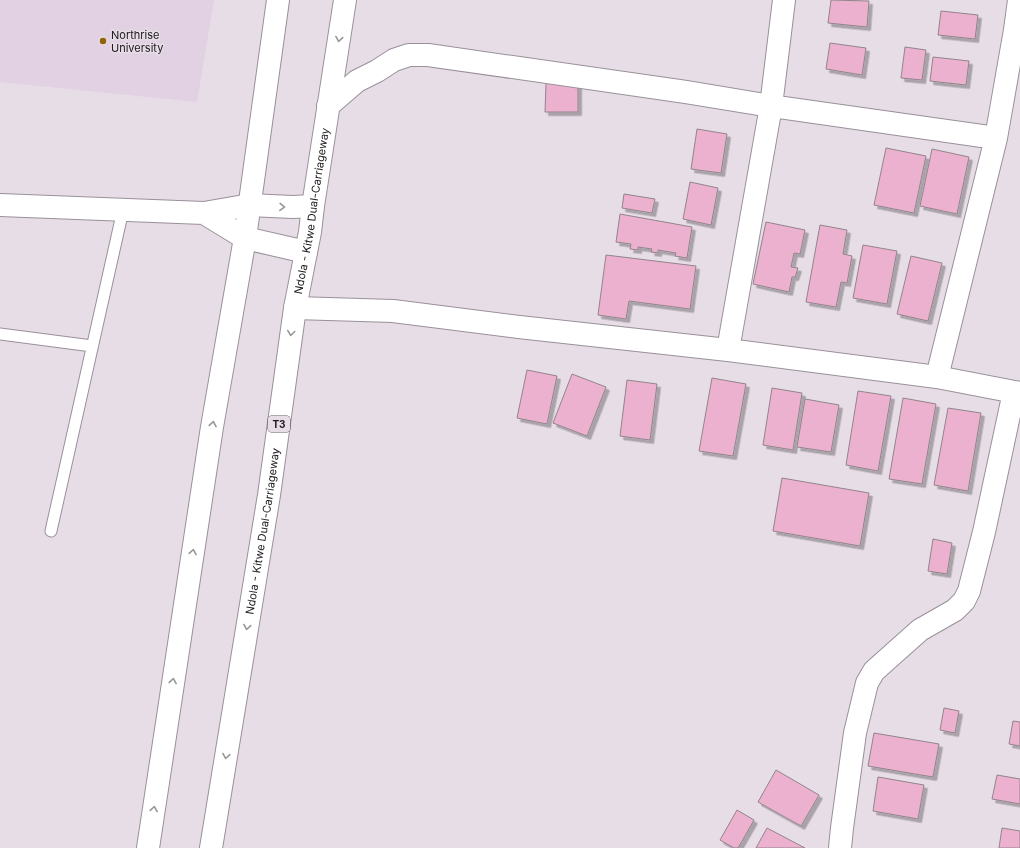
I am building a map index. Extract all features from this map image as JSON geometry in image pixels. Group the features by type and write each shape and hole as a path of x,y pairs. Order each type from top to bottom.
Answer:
{"main road":[{"path":"148,848 212,427 245,238 278,0"},
{"name":"Ndola - Kitwe Dual-Carriageway","path":"211,848 269,495 295,308 310,232 345,0"},
{"path":"728,350 771,106 784,0"},
{"path":"937,377 996,138 1019,0"},
{"path":"328,106 357,81 394,60 409,55 428,55 996,138"},
{"path":"0,205 204,214 250,205 293,207 313,206"},
{"path":"204,214 245,238 306,252"},
{"path":"295,308 393,311 511,326 728,350 937,377 1017,392 984,532 969,591 964,601 955,610 920,630 874,671 867,683 856,733 840,848"}],"lane":[{"path":"51,531 123,210"},
{"path":"0,334 92,346"}],"shaded area":[{"name":"Northrise University","path":"0,0 214,0 197,102 0,82"}],"building":[{"path":"831,0 869,1 867,27 828,23"},
{"path":"941,11 978,15 975,39 938,35"},
{"path":"830,43 866,48 862,75 826,69"},
{"path":"905,47 926,50 922,80 901,78"},
{"path":"933,57 969,61 966,85 930,81"},
{"path":"546,83 578,84 578,112 545,112"},
{"path":"697,129 727,134 721,173 691,169"},
{"path":"886,148 926,156 914,213 874,205"},
{"path":"932,149 969,157 957,214 920,206"},
{"path":"690,182 718,188 711,225 683,219"},
{"path":"624,194 655,199 652,213 622,208"},
{"path":"620,214 692,227 687,258 675,256 676,253 658,250 658,253 651,252 652,249 638,247 638,250 630,249 631,244 616,242"},
{"path":"766,222 805,230 800,254 794,253 791,267 798,268 795,277 792,277 789,292 753,284"},
{"path":"820,225 847,230 843,254 852,256 847,283 841,282 836,307 806,302"},
{"path":"863,245 897,251 887,304 853,298"},
{"path":"606,255 696,266 690,309 629,301 626,319 598,315"},
{"path":"911,256 942,263 928,321 897,314"},
{"path":"527,370 557,376 547,424 517,418"},
{"path":"572,374 606,387 587,436 553,423"},
{"path":"712,378 746,384 733,456 699,451"},
{"path":"627,380 657,384 650,440 620,436"},
{"path":"772,388 802,393 793,450 763,445"},
{"path":"858,391 891,396 878,471 846,465"},
{"path":"903,398 936,404 922,484 889,479"},
{"path":"805,399 839,405 831,452 797,447"},
{"path":"948,408 981,413 968,491 934,485"},
{"path":"782,478 869,493 860,546 773,531"},
{"path":"933,539 952,543 947,574 928,571"},
{"path":"944,708 959,711 955,733 940,730"},
{"path":"1013,721 1020,722 1020,746 1009,744"},
{"path":"874,733 939,744 933,777 868,766"},
{"path":"776,770 819,795 801,826 758,802"},
{"path":"997,775 1020,779 1020,804 992,799"},
{"path":"878,777 924,785 918,819 873,811"},
{"path":"737,810 754,820 738,848 734,848 720,840"},
{"path":"767,828 805,848 756,848"},
{"path":"1002,828 1020,831 1020,848 999,848"}],"place":[{"name":"Northrise University","path":"103,41"}]}
